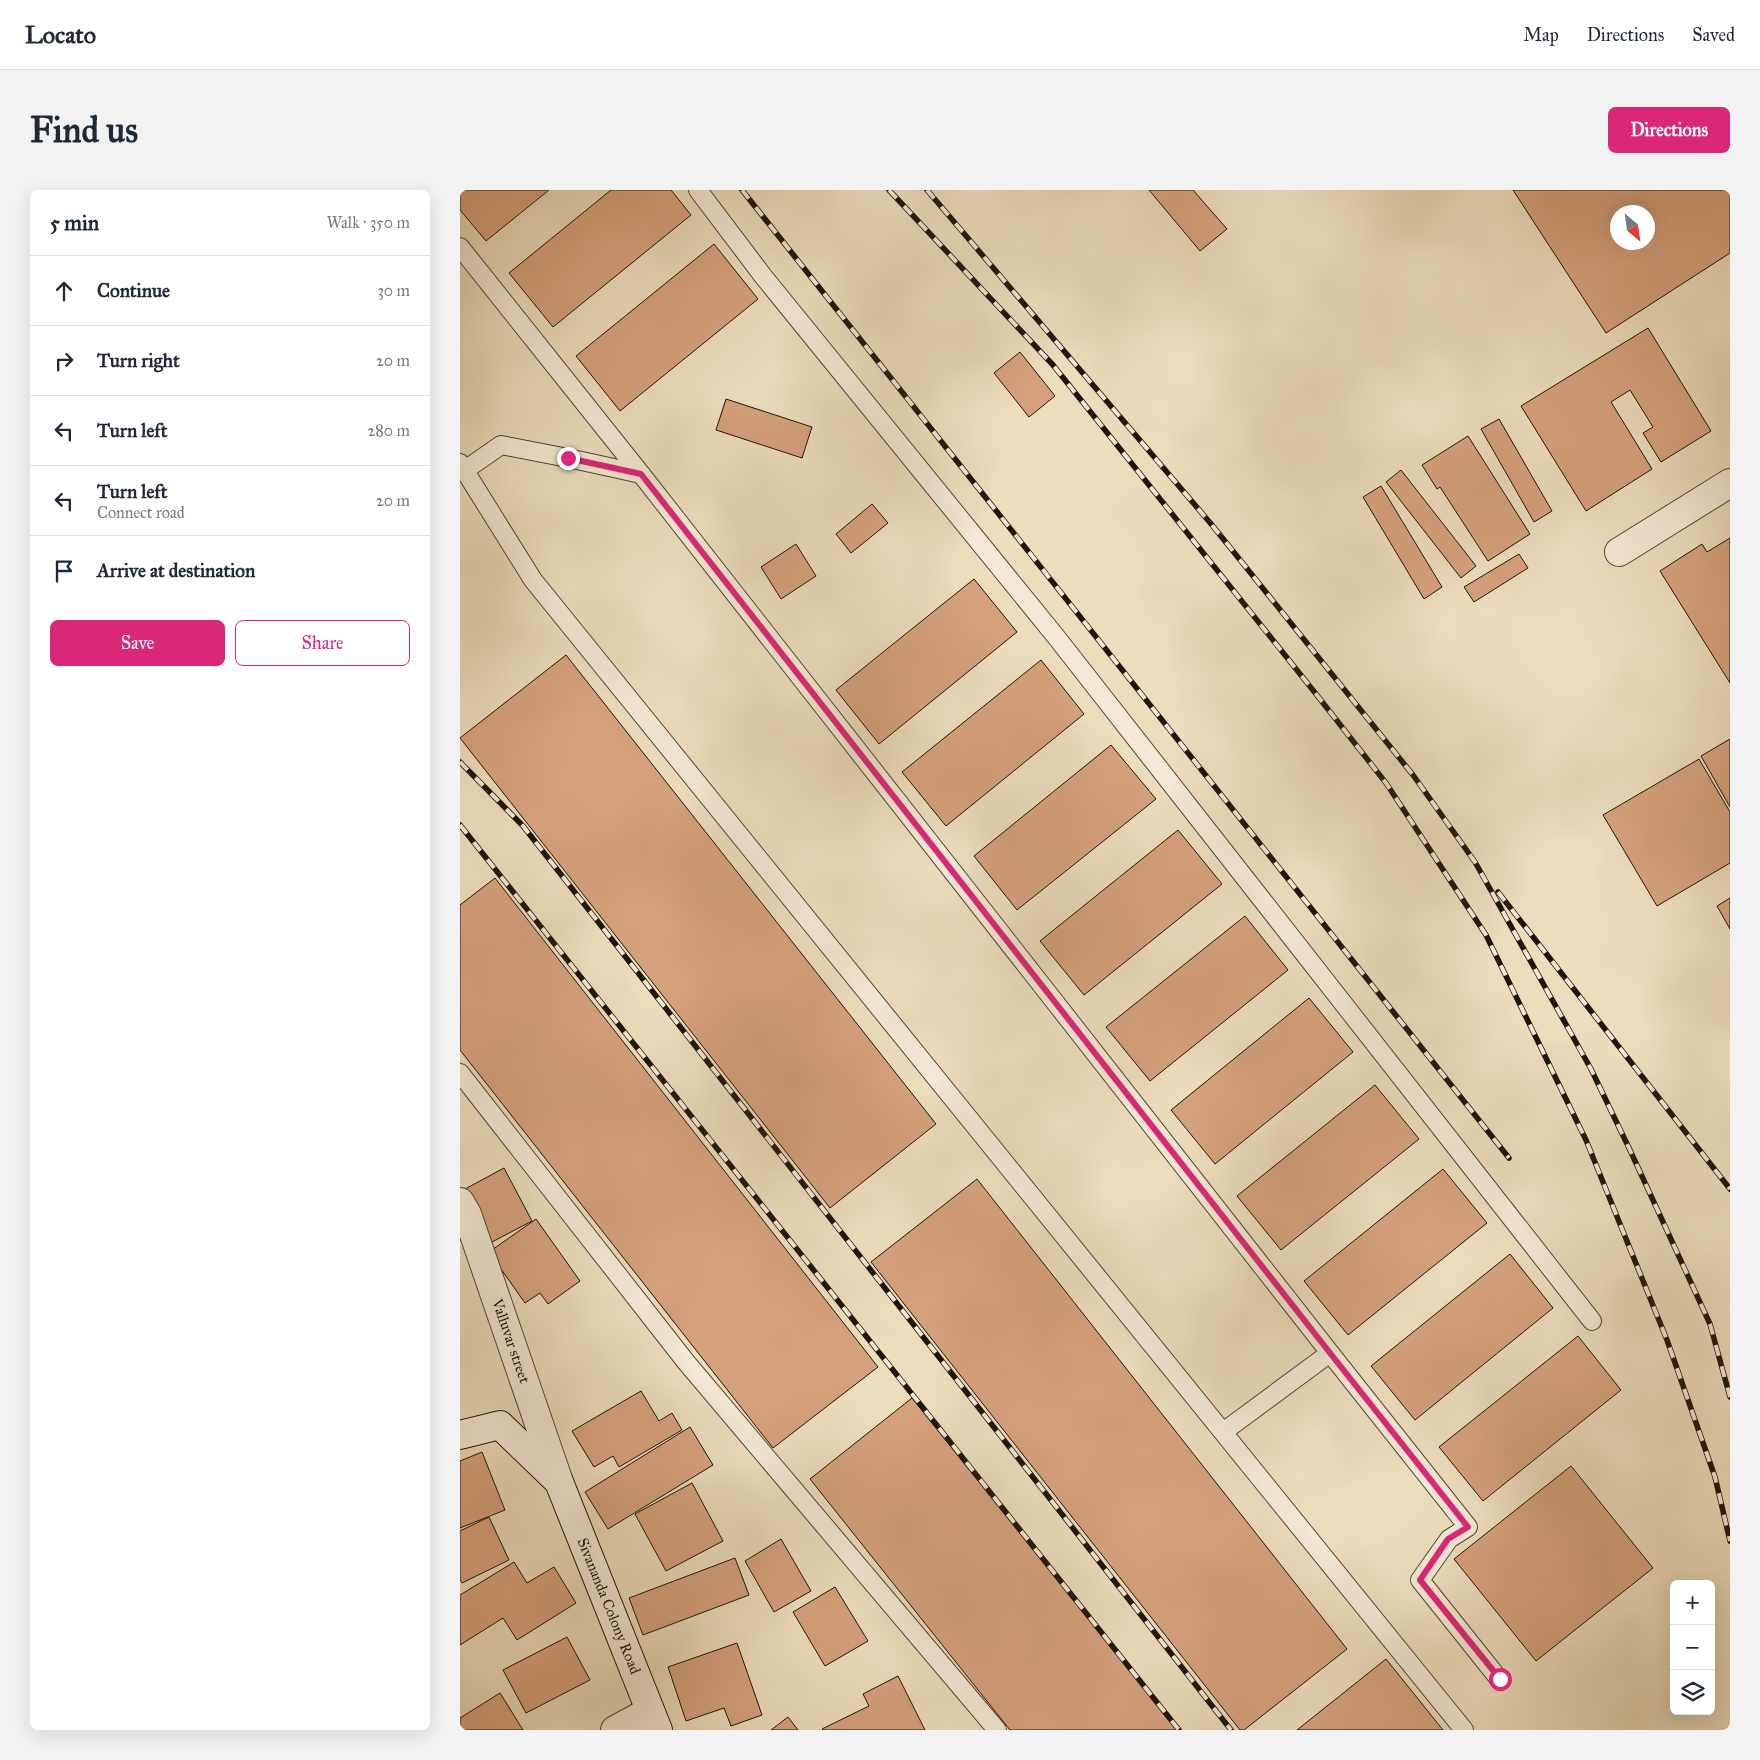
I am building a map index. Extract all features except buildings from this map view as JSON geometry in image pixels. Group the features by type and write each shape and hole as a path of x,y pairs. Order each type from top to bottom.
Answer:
{"street":[{"path":"1619,552 1730,483"},
{"name":"Valluvar street","path":"460,1202 468,1214 559,1482"},
{"path":"460,1435 500,1425 559,1482"},
{"name":"Sivananda Colony Road","path":"559,1482 654,1720"},
{"path":"615,1730 654,1720"}],"lane":[{"path":"698,190 763,276 1070,654 1592,1321"},
{"path":"460,247 641,474 1468,1527 1448,1539 1420,1580 1500,1679"},
{"path":"641,474 501,445 463,467 533,580 1464,1730"},
{"path":"460,1073 686,1362 997,1730"},
{"path":"1223,1432 1330,1353"}],"railway":[{"path":"742,190 1509,1158"},
{"path":"889,190 1053,365 1386,783 1486,935 1586,1140 1667,1340 1715,1477 1730,1541"},
{"path":"927,190 1212,525 1413,775 1475,862 1591,1069 1629,1148 1710,1324 1730,1397"},
{"path":"460,762 523,826 1231,1730"},
{"path":"460,825 1179,1730"},
{"path":"1498,892 1730,1189"}],"route":[{"path":"568,458 641,474 1468,1527 1448,1539 1420,1580 1500,1679"}]}
